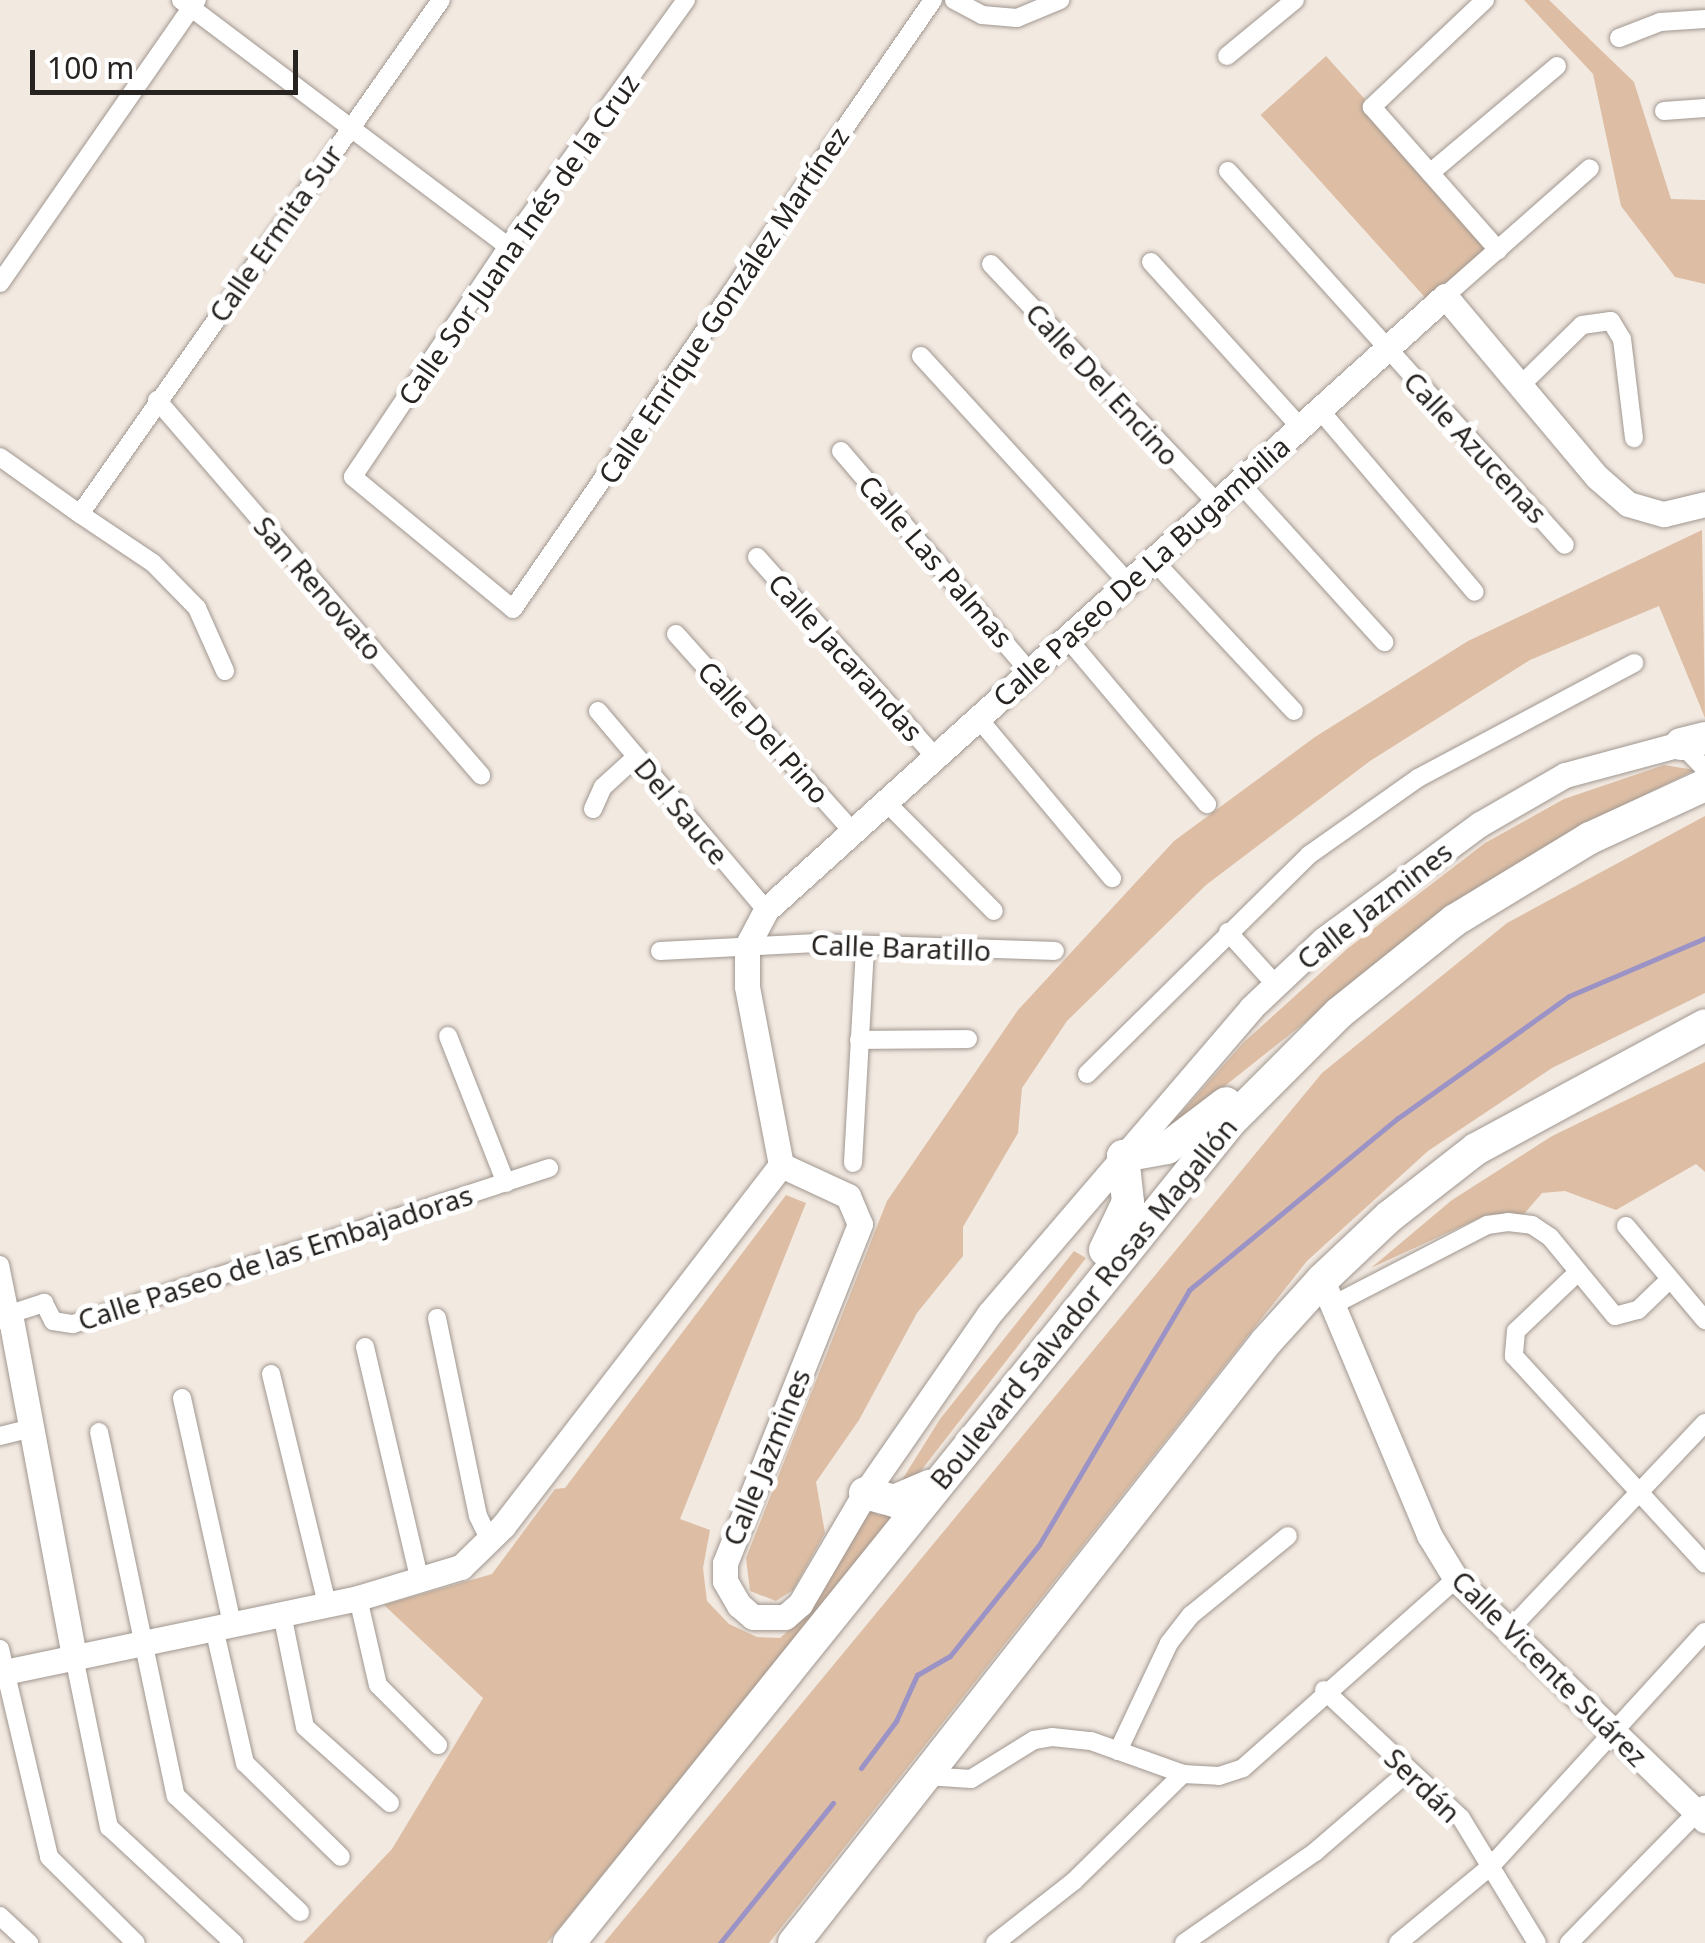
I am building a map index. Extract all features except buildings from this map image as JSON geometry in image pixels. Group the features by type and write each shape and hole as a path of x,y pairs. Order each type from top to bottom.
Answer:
{"highway":[{"name":"Boulevard Salvador Rosas Magallón","path":"569,1943 934,1484 1230,1122 1339,1012 1456,920 1590,838 1705,786"},
{"path":"1063,1324 1128,1202 1123,1156 1153,1153 1182,1138 1339,1012"},
{"path":"794,1943 926,1776 1390,1216 1476,1149 1705,1025"},
{"path":"865,1493 894,1501 934,1484"},
{"path":"584,1943 629,1870"}],"street":[{"name":"Calle Ermita Sur","path":"80,514 442,0"},
{"name":"Calle Sor Juana Inés de la Cruz","path":"353,479 508,246 686,0"},
{"name":"Calle Enrique González Martínez","path":"353,479 512,609 933,0"},
{"path":"954,0 982,15 1017,18 1060,0"},
{"path":"1227,56 1295,0"},
{"path":"1485,0 1372,107 1498,250"},
{"path":"0,284 190,3 508,246"},
{"path":"1619,38 1660,22 1705,19"},
{"path":"1430,173 1557,66"},
{"path":"1664,110 1705,108"},
{"path":"1590,168 1445,296 1520,386 1628,504 1664,514 1705,504"},
{"name":"Calle Azucenas","path":"1228,171 1386,350 1566,544"},
{"path":"1151,262 1300,427"},
{"name":"Calle Del Encino","path":"991,264 1217,504"},
{"name":"Calle Paseo De La Bugambilia","path":"781,1164 747,986 747,946 766,910 1445,296"},
{"path":"1520,386 1582,325 1610,321 1622,339 1634,438"},
{"path":"922,356 1129,584"},
{"name":"San Renovato","path":"157,400 481,775"},
{"path":"1319,409 1475,592"},
{"name":"Calle Las Palmas","path":"841,451 1030,672"},
{"path":"0,456 153,563 197,608 225,671"},
{"path":"1240,484 1384,642"},
{"name":"Calle Jacarandas","path":"757,557 934,756"},
{"path":"1154,561 1294,711"},
{"name":"Calle Del Pino","path":"676,634 851,830"},
{"path":"1068,638 1207,804"},
{"path":"1087,1074 1309,855 1418,778 1634,663"},
{"name":"Del Sauce","path":"598,711 766,910"},
{"path":"978,718 1112,878"},
{"name":"Calle Jazmines","path":"781,1164 848,1196 860,1224 729,1547 725,1581 738,1605 769,1620 800,1604 865,1493 989,1314 1123,1156 1276,985 1323,940 1480,824 1565,776 1693,741 1705,769"},
{"path":"592,808 603,787 636,757"},
{"path":"884,800 994,911"},
{"path":"1228,932 1276,985"},
{"name":"Calle Baratillo","path":"660,951 747,946 1054,951"},
{"path":"853,1163 865,946"},
{"path":"448,1036 506,1182"},
{"path":"859,1040 968,1040"},
{"path":"136,1943 49,1858 2,1664 74,1657 144,1643 358,1598 461,1568 490,1541 781,1164"},
{"name":"Calle Paseo de las Embajadoras","path":"6,1324 44,1302 53,1320 73,1324 549,1168"},
{"path":"1326,1293 1487,1225 1543,1231 1577,1273 1623,1316 1667,1282"},
{"path":"1626,1226 1667,1282 1705,1320"},
{"path":"0,1265 6,1324 31,1428 110,1827 234,1943"},
{"path":"1577,1273 1516,1331 1514,1356 1705,1564"},
{"name":"Calle Vicente Suárez","path":"1326,1293 1429,1535 1456,1579 1615,1736 1702,1812"},
{"path":"437,1318 478,1516 490,1541"},
{"path":"364,1346 420,1582"},
{"path":"271,1374 327,1604"},
{"path":"182,1398 246,1763 341,1856"},
{"path":"1508,1630 1637,1490 1705,1424"},
{"path":"0,1436 31,1428"},
{"path":"99,1432 176,1796 300,1912"},
{"path":"1118,1751 1169,1643 1191,1615 1288,1536"},
{"path":"926,1776 971,1779 1034,1740 1052,1737 1118,1751 1183,1774 1219,1776 1243,1768 1324,1690 1456,1579"},
{"path":"358,1598 378,1685 438,1746"},
{"path":"282,1614 305,1727 390,1803"},
{"path":"1398,1943 1491,1866 1615,1736 1705,1632"},
{"name":"Serdán","path":"1324,1690 1461,1818 1537,1943"},
{"path":"1184,1943 1315,1852 1409,1771"},
{"path":"994,1943 1074,1881 1183,1774"},
{"path":"1569,1943 1702,1812"},
{"path":"0,1916 28,1943"}],"shaded area":[{"path":"1524,0 1549,0 1634,82 1671,199 1705,200 1705,284 1675,277 1621,206 1593,74"},
{"path":"1326,56 1499,248 1434,307 1261,115"},
{"path":"1702,530 1705,718 1659,606 1530,660 1370,761 1206,885 1067,1021 1022,1088 1018,1133 963,1227 963,1256 917,1313 859,1420 816,1482 825,1533 793,1590 776,1601 750,1591 746,1558 887,1201 1018,1010 1174,841 1315,737 1468,641"},
{"path":"1664,765 1695,770 1624,805 1342,993 1157,1140 1244,1042 1347,949 1485,843 1564,799"},
{"path":"1705,816 1705,993 1552,1068 1428,1151 1307,1261 769,1943 604,1943 1322,1073 1507,923"},
{"path":"1705,1062 1705,1172 1696,1164 1616,1210 1565,1191 1542,1193 1524,1214 1486,1215 1371,1268 1452,1200 1552,1136"},
{"path":"786,1195 806,1203 680,1519 710,1530 703,1568 707,1601 729,1624 757,1637 780,1638 801,1619 868,1509 879,1515 901,1511 547,1943 303,1943 392,1849 483,1698 384,1605 492,1574 555,1489 565,1488"},
{"path":"1074,1251 1086,1258 906,1490 897,1488 940,1419"}],"waterway":[{"path":"861,1768 896,1721 917,1675 950,1656 1039,1545 1189,1290 1398,1118 1569,996 1705,938"},
{"path":"720,1943 833,1803"}]}
